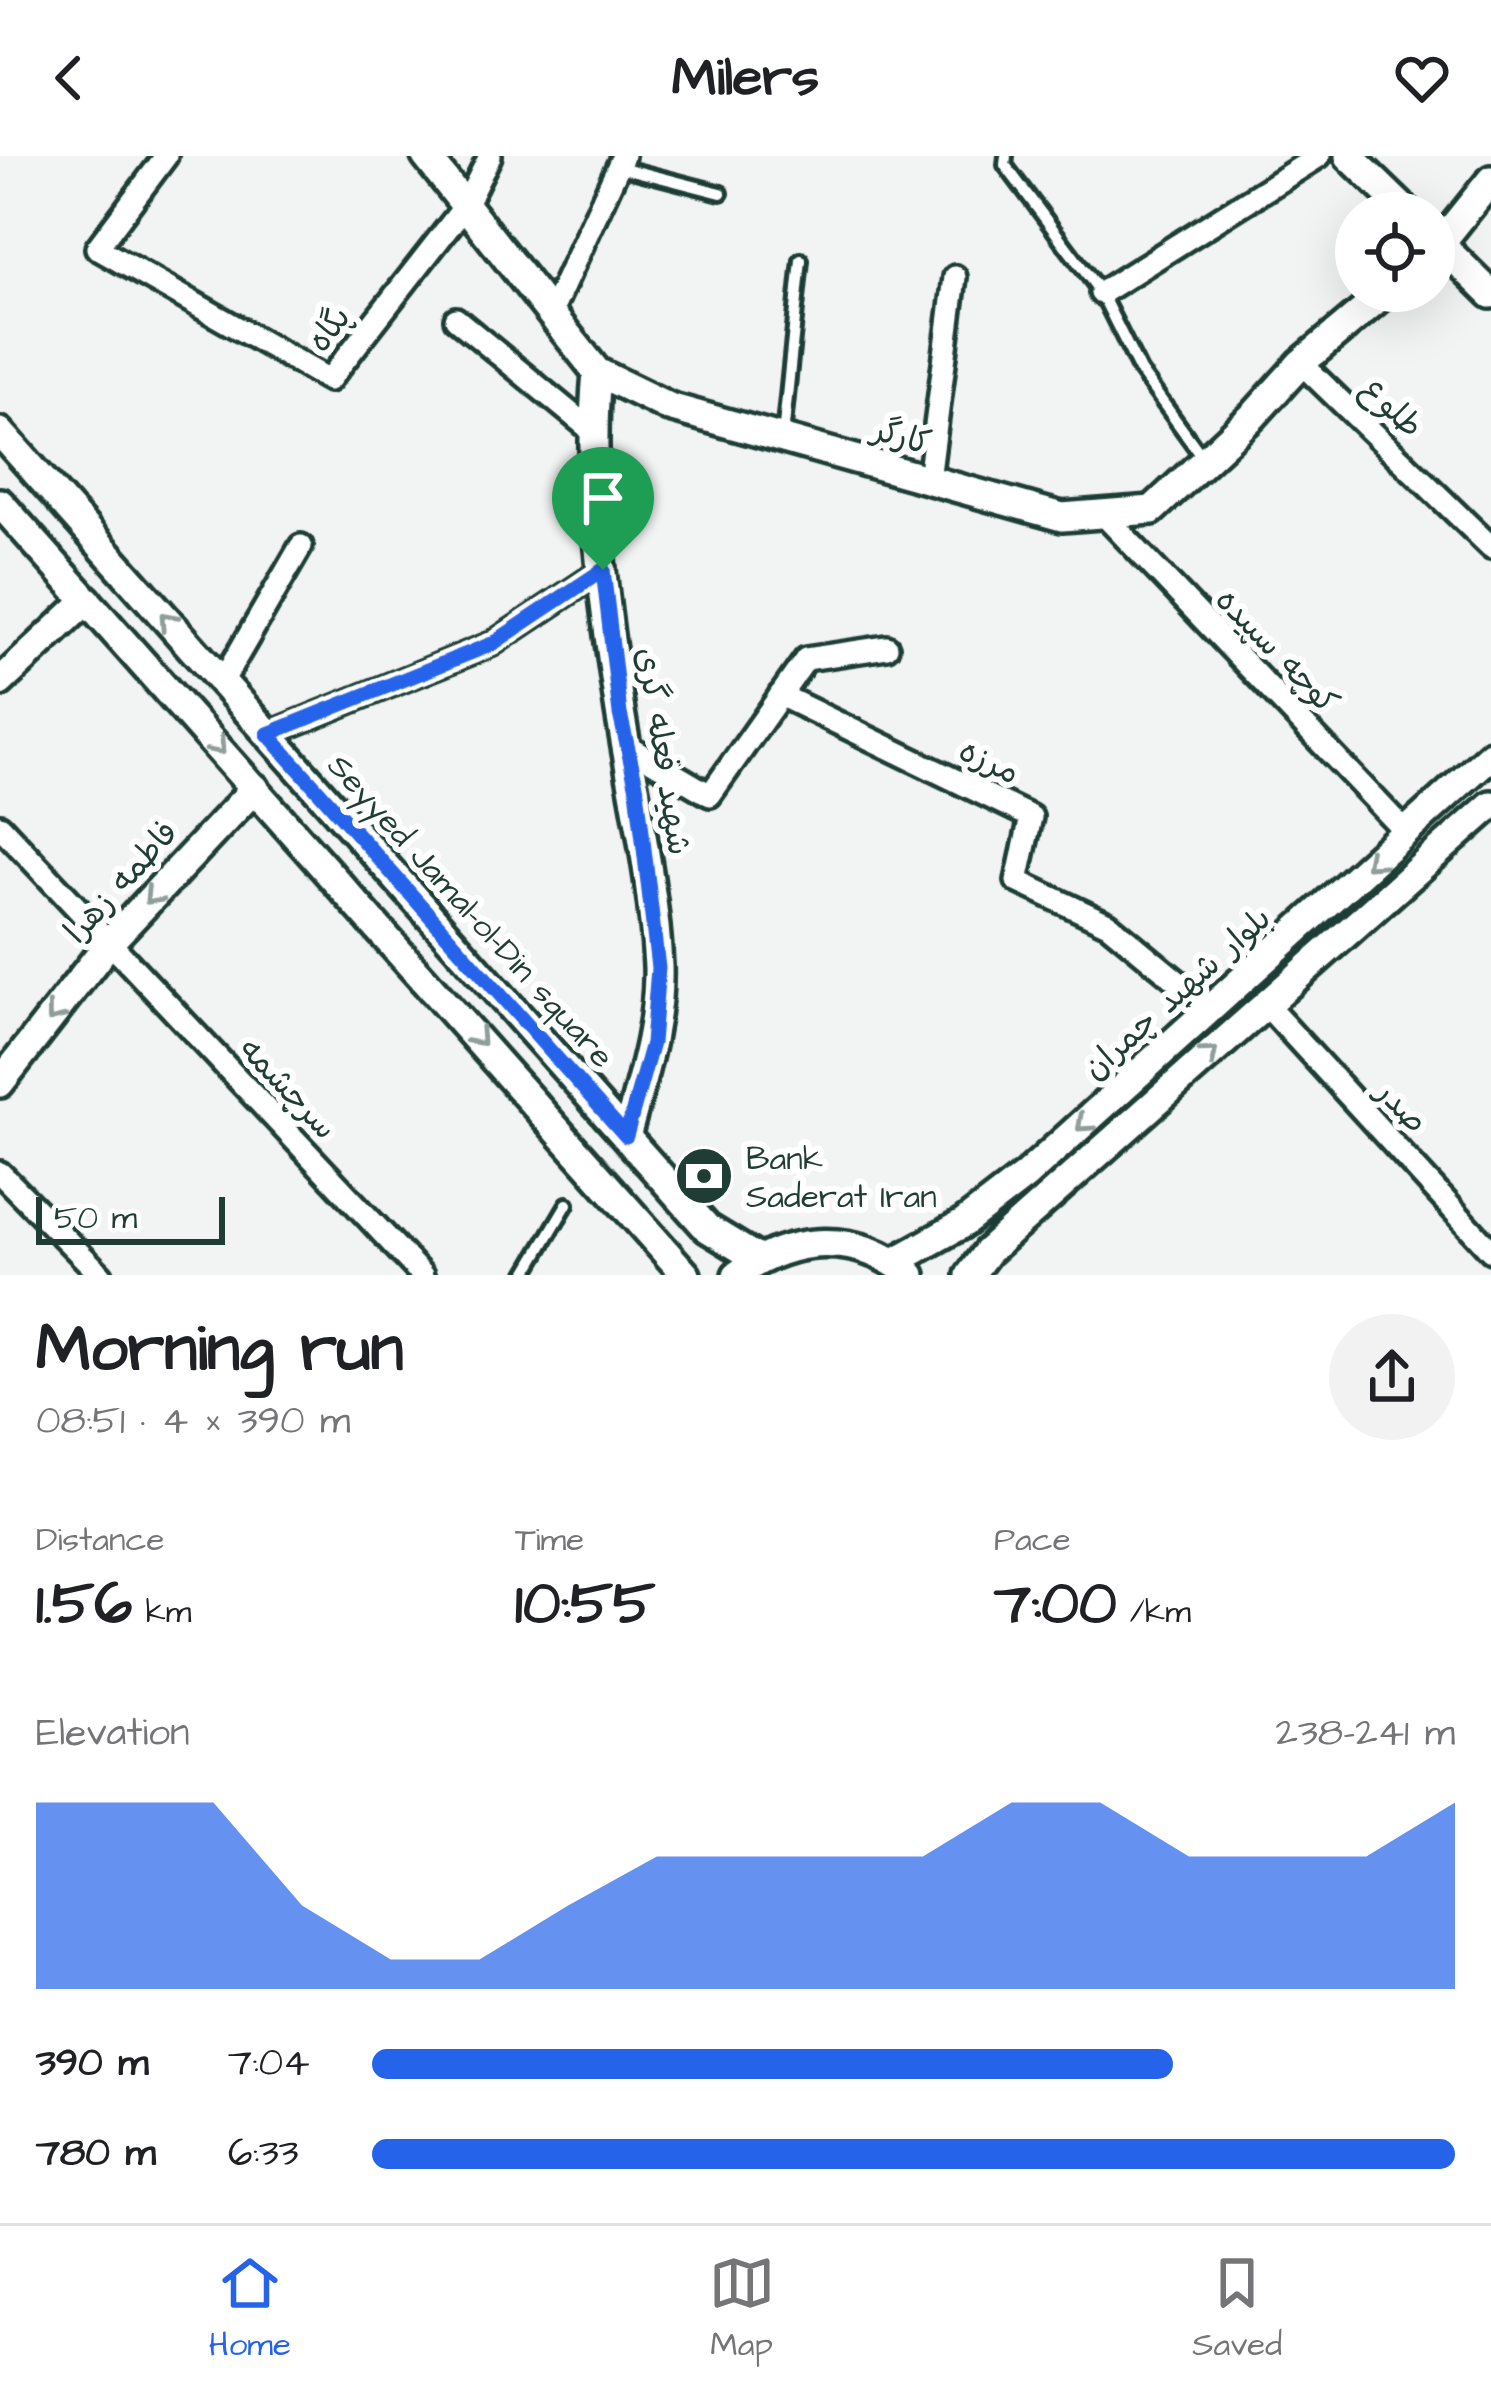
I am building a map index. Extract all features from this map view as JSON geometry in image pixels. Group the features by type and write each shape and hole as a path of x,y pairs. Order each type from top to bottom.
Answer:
{"main road":[{"name":"کارگر","path":"426,156 597,372 669,407 1062,518 1152,510 1301,363 1362,312"},
{"path":"1349,156 1386,192"},
{"path":"1455,223 1491,180"},
{"path":"1455,262 1491,294"},
{"name":"شهید فعله گری","path":"597,372 591,430 603,570 637,789 658,968 652,1043 626,1136"},
{"name":"Seyyed Jamal-ol-Din square","path":"0,432 707,1228 748,1267"},
{"path":"0,503 686,1275"},
{"path":"0,682 87,600"},
{"name":"بلوار شهید چمران","path":"903,1268 1025,1176 1491,755"},
{"name":"فاطمه زهرا","path":"0,1083 108,944 255,788"},
{"name":"بلوار شهید چمران","path":"970,1275 1002,1238 1491,805"},
{"path":"748,1267 812,1242 869,1250 903,1268"}],"street":[{"name":"پگاه","path":"166,156 97,248 329,380 465,206 490,156"},
{"path":"1101,293 1318,156"},
{"path":"550,315 620,161"},
{"path":"928,480 955,277"},
{"path":"456,319 591,430"},
{"name":"طلوع","path":"1301,363 1491,547"},
{"name":"کوچه سپیده","path":"1103,514 1406,832"},
{"path":"222,682 301,546"},
{"path":"268,734 492,644 603,570"},
{"path":"628,747 710,795 806,659 887,647"},
{"name":"مرزه","path":"780,695 1031,817 1017,881 1108,924 1210,1009"},
{"name":"سرچشمه","path":"0,826 422,1275"},
{"name":"صدر","path":"1266,1005 1491,1251"},
{"path":"0,1173 101,1275"}],"lane":[{"path":"1006,156 1005,165 1101,293 1140,371 1204,461"},
{"path":"620,161 721,194"},
{"path":"783,439 801,260"},
{"path":"525,1275 567,1204"}],"place":[{"name":"Bank Saderat Iran","path":"704,1176"}],"route":[{"path":"603,570 620,714 637,789 658,968 652,1043 626,1136 268,734 492,644 603,570"}]}
